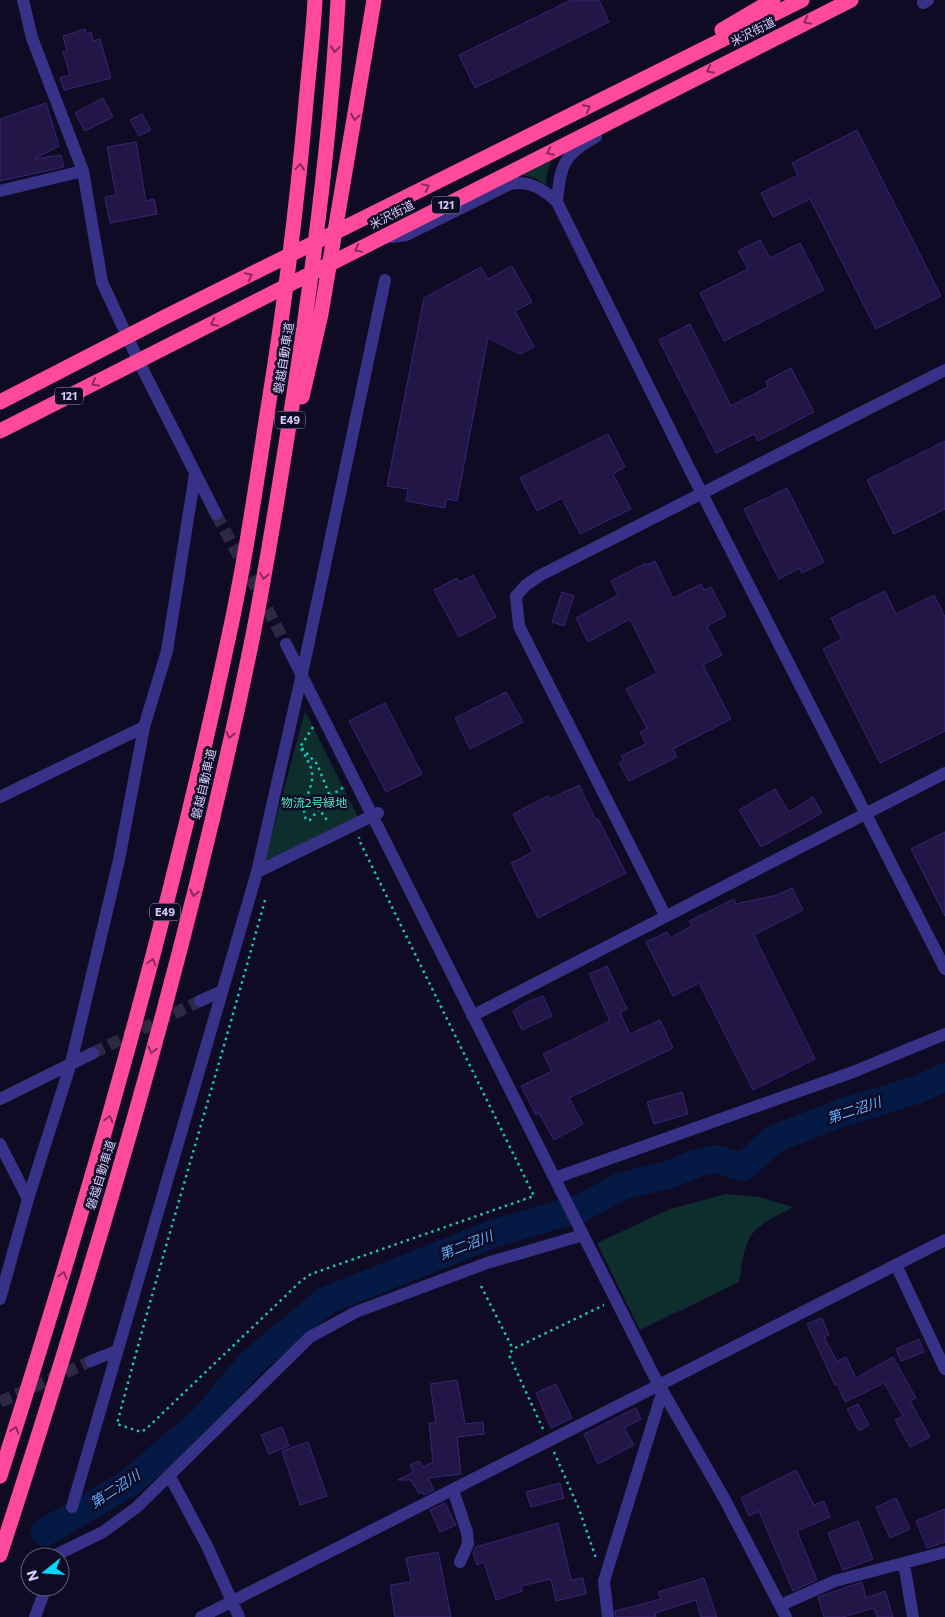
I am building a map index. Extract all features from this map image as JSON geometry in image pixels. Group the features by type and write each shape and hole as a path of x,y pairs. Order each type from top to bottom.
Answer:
{"highway":[{"name":"磐越自動車道","path":"0,1555 67,1345 130,1133 176,966 250,646 314,313 320,202 336,46 338,0"},
{"path":"314,313 342,195 374,0"},
{"path":"620,91 648,70 773,0"},
{"name":"米沢街道","path":"0,402 127,336 802,0"},
{"name":"米沢街道","path":"0,430 138,362 851,0"},
{"name":"磐越自動車道","path":"0,1476 46,1332 103,1138 175,876 229,637 280,335 296,216 314,5"}],"street":[{"path":"23,0 32,38 83,171 102,282 138,362 216,514"},
{"path":"557,202 558,182 565,160 581,145 606,132 616,120"},
{"path":"0,191 83,171"},
{"path":"386,235 392,237 406,236 510,184 529,185 542,190 557,202 702,494 945,969"},
{"path":"72,1507 257,872 302,675 384,280"},
{"path":"665,916 519,626 516,604 520,591 539,576 945,370"},
{"path":"0,1299 28,1198 71,1063 119,860 144,727 167,651 195,474"},
{"path":"286,644 660,1389 724,1498 784,1611 836,1582 945,1552"},
{"path":"0,797 144,727"},
{"path":"472,1016 945,773"},
{"path":"257,872 371,816"},
{"path":"200,1001 222,991"},
{"path":"555,1178 853,1072 945,1034"},
{"path":"0,1099 93,1053"},
{"path":"0,1144 28,1198"},
{"path":"70,1548 103,1532 152,1494 169,1474 310,1336 356,1312 486,1263 581,1231"},
{"path":"202,1617 453,1490 660,1389 945,1240"},
{"path":"896,1265 945,1369"},
{"path":"91,1361 116,1351"},
{"path":"608,1617 604,1581 660,1389"},
{"path":"169,1474 207,1546 239,1617"},
{"path":"453,1490 467,1532 468,1544 460,1562"},
{"path":"904,1564 913,1617"},
{"path":"35,1617 42,1597"}],"path":[{"path":"297,756 300,747 315,724 320,733"},
{"path":"300,747 317,764 330,796"},
{"path":"300,747 312,771 311,788 304,803 303,813 306,820 310,820 319,809 326,805 330,796 346,786 348,790"},
{"path":"285,804 287,794"},
{"path":"319,809 336,834"},
{"path":"359,840 371,816"},
{"path":"267,893 219,1070 149,1303 116,1424 141,1432 301,1281 311,1274 534,1196 359,840 350,836"},
{"path":"481,1286 513,1349"}],"green space":[{"path":"554,156 547,172 546,185 535,178 518,174"},
{"name":"物流2号緑地","path":"305,711 358,817 264,864"},
{"path":"726,1194 759,1197 793,1207 767,1222 752,1234 744,1252 739,1282 640,1330 597,1243 670,1209"}],"building":[{"path":"571,0 599,0 609,22 475,88 459,55"},
{"path":"85,29 86,34 91,32 93,41 100,39 111,78 64,90 60,78 70,75 63,52 67,51 63,36"},
{"path":"103,98 113,117 85,131 75,113"},
{"path":"46,103 59,146 34,159 61,155 64,167 0,181 0,119"},
{"path":"142,114 151,130 139,136 130,120"},
{"path":"857,130 941,296 876,329 810,199 773,217 761,193 798,175 792,163"},
{"path":"136,142 146,201 154,199 157,214 110,223 105,197 116,195 107,147"},
{"path":"760,240 770,258 800,243 824,290 724,341 700,293 748,269 738,251"},
{"path":"512,266 532,302 515,311 534,347 520,354 488,338 457,501 446,499 445,508 406,501 408,489 387,486 424,298 481,267 488,279"},
{"path":"690,324 731,406 768,387 766,381 791,368 814,412 758,441 754,434 716,453 659,340"},
{"path":"608,434 625,467 613,474 631,509 580,534 562,498 537,511 520,478"},
{"path":"945,441 945,509 894,534 867,480"},
{"path":"787,488 824,562 802,573 800,568 779,579 744,509"},
{"path":"655,561 673,598 701,584 704,590 711,587 726,616 707,626 722,655 703,665 731,719 673,749 677,757 629,781 619,763 624,760 621,756 646,744 640,732 647,728 626,689 657,673 630,619 588,642 576,618 618,595 611,581 646,563 647,565"},
{"path":"473,575 496,617 459,637 434,590 457,578 460,582"},
{"path":"885,591 896,614 934,595 945,617 945,731 880,763 823,649 842,639 831,618"},
{"path":"562,592 574,596 564,626 552,622"},
{"path":"506,692 523,722 470,749 455,718"},
{"path":"385,703 422,774 386,792 349,721"},
{"path":"579,785 626,873 538,918 511,863 533,852 513,814 548,796 550,799"},
{"path":"775,789 789,812 813,797 822,813 761,847 739,810"},
{"path":"945,832 945,916 911,849"},
{"path":"792,888 803,910 754,935 815,1059 753,1090 699,983 673,996 646,942 667,932 670,938 692,926 689,921 734,899 736,904 777,895"},
{"path":"607,966 627,1009 620,1013 630,1034 660,1020 673,1048 569,1098 583,1124 554,1140 539,1113 536,1115 521,1086 552,1071 543,1054 610,1021 589,974"},
{"path":"543,996 552,1016 522,1030 513,1011 527,1002"},
{"path":"682,1092 688,1114 654,1124 647,1102"},
{"path":"822,1318 829,1335 824,1337 837,1361 846,1357 856,1378 893,1357 916,1398 910,1401 930,1437 910,1447 895,1420 903,1416 884,1383 845,1402 837,1384 835,1385 807,1324"},
{"path":"919,1339 924,1352 901,1361 896,1349"},
{"path":"457,1380 465,1424 483,1422 484,1434 457,1437 461,1474 428,1478 434,1490 424,1495 422,1492 419,1494 411,1480 398,1480 413,1472 410,1465 419,1461 423,1467 433,1462 429,1423 436,1423 430,1384"},
{"path":"556,1384 572,1418 551,1428 536,1393"},
{"path":"858,1404 869,1425 859,1431 847,1409"},
{"path":"636,1408 641,1419 624,1428 634,1445 598,1464 584,1434"},
{"path":"282,1427 289,1446 269,1454 261,1435"},
{"path":"308,1442 327,1496 300,1505 282,1451"},
{"path":"796,1470 814,1505 824,1501 830,1517 797,1531 817,1580 793,1591 759,1511 749,1516 741,1498"},
{"path":"560,1483 564,1498 531,1507 526,1492"},
{"path":"896,1498 910,1529 890,1538 876,1507"},
{"path":"445,1503 456,1525 440,1532 430,1510"},
{"path":"945,1509 945,1542 927,1548 916,1521"},
{"path":"858,1521 873,1559 843,1570 828,1533"},
{"path":"558,1523 571,1580 583,1578 586,1594 556,1601 551,1579 521,1586 522,1591 496,1600 484,1562 477,1565 473,1553 476,1547"},
{"path":"438,1552 451,1617 395,1617 390,1585 411,1582 406,1558"},
{"path":"704,1578 717,1617 701,1617 696,1600 655,1613 656,1617 616,1617 615,1611 661,1599 658,1592"},
{"path":"862,1582 866,1598 885,1591 893,1617 877,1617 874,1608 843,1617 824,1617 818,1597"}],"waterway":[{"name":"第二沼川","path":"45,1532 129,1483 203,1420 250,1364 325,1301 495,1233 581,1208 622,1186 668,1175 697,1163 717,1159 743,1167 774,1139 841,1113 919,1089 945,1077"}],"tunnel":[{"path":"216,514 286,644"},
{"path":"93,1053 200,1001"},
{"path":"0,1402 91,1361"}]}
